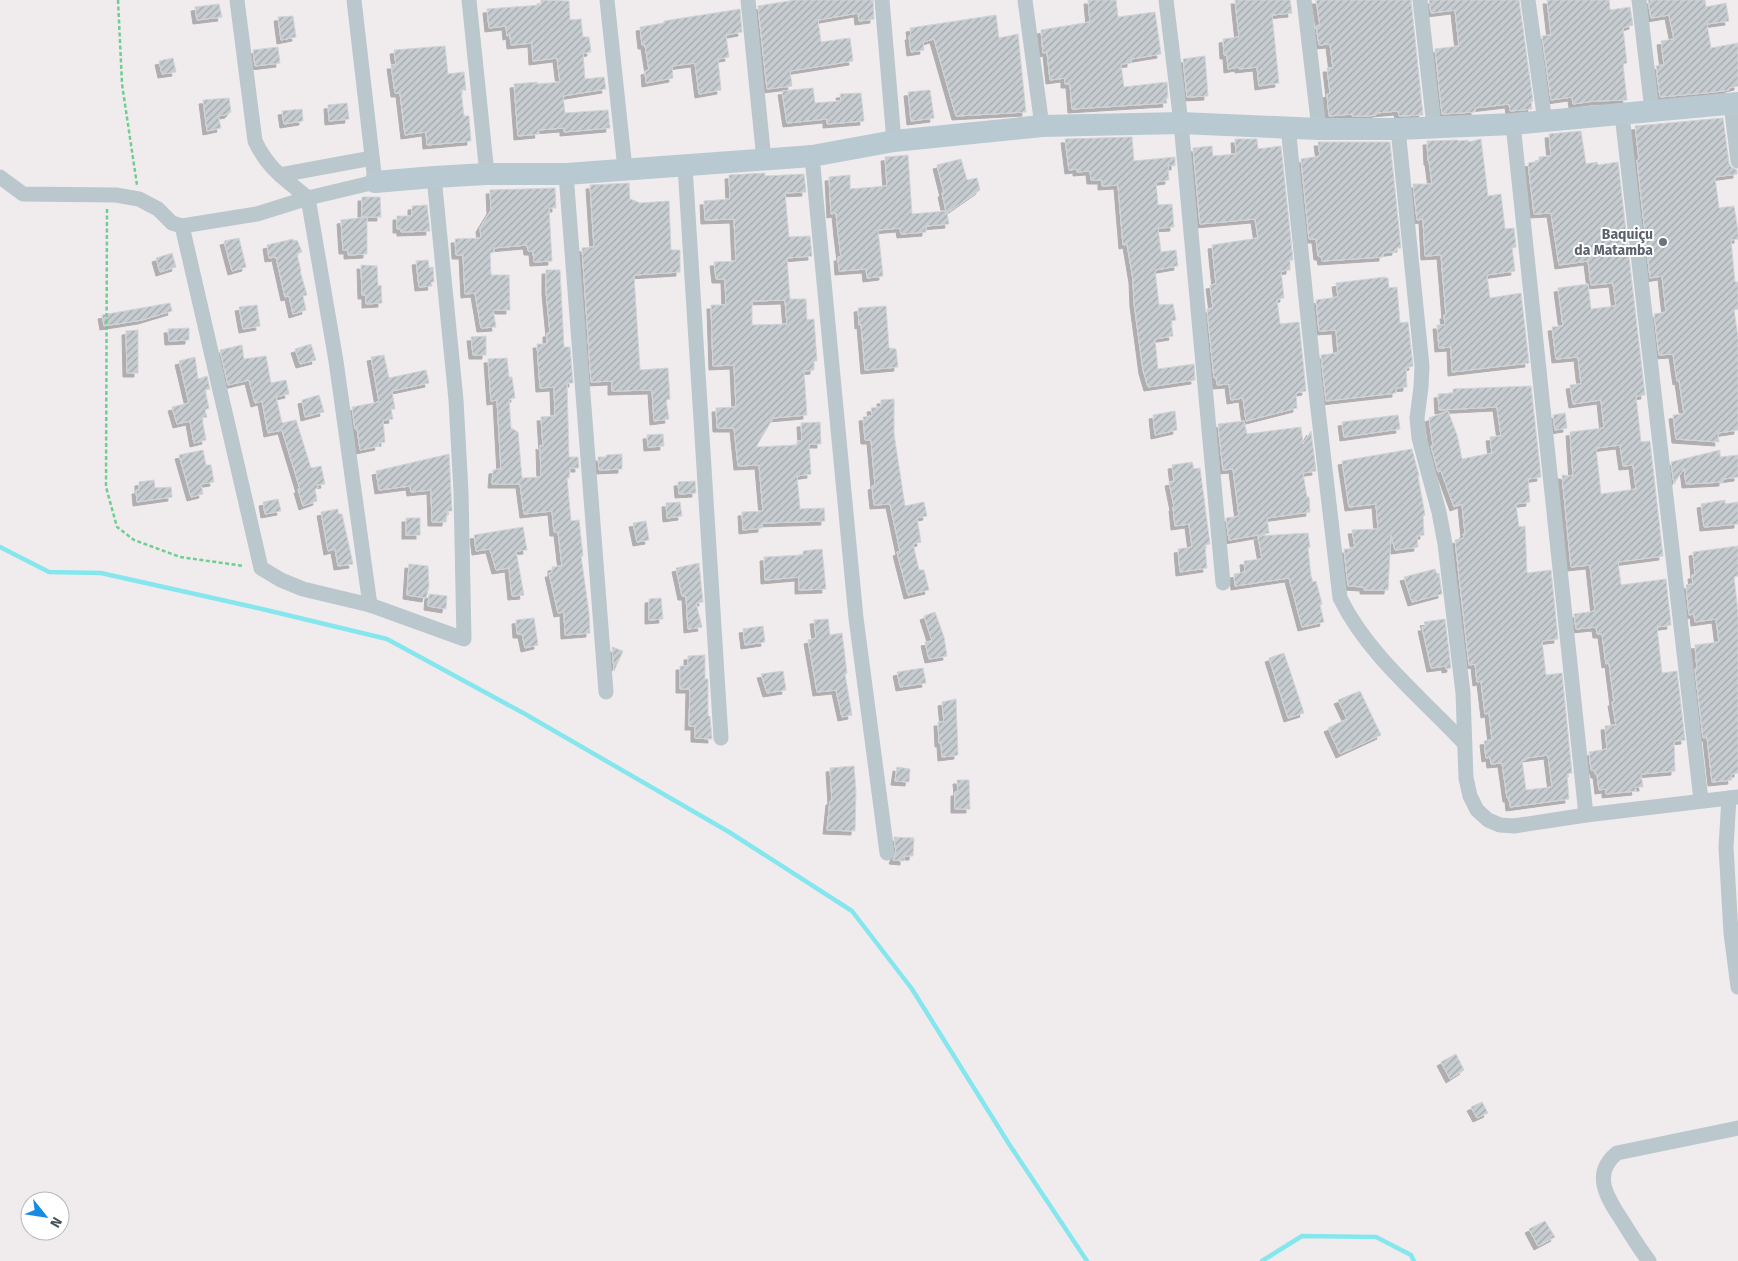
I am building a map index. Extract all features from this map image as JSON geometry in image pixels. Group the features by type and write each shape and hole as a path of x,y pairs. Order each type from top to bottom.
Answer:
{"street":[{"path":"237,0 255,141 269,166 308,198 336,362 370,605"},
{"path":"354,0 376,182"},
{"path":"469,0 487,174"},
{"path":"607,0 625,169"},
{"path":"748,0 764,160"},
{"path":"882,0 894,141"},
{"path":"1025,0 1042,126"},
{"path":"1166,0 1181,123 1222,583"},
{"path":"1304,0 1319,129"},
{"path":"1420,0 1434,126"},
{"path":"1528,0 1545,122"},
{"path":"1639,0 1652,110"},
{"path":"0,177 23,194 108,195 140,198 158,209 172,223 182,226 257,214 308,198 376,182 487,174 566,174 812,156 894,141 1042,126 1181,123 1319,129 1398,129 1545,122 1734,103 1738,161"},
{"path":"1622,114 1701,800"},
{"path":"1513,124 1586,815"},
{"path":"1288,127 1340,598 1351,620 1390,667 1464,743"},
{"path":"1398,129 1422,366 1417,418 1419,438 1439,512 1445,544 1463,693 1466,778 1470,796 1477,810 1488,820 1500,825 1514,826 1701,800 1733,798 1726,847 1731,934 1738,987"},
{"path":"812,156 856,618 887,853"},
{"path":"280,175 372,158"},
{"path":"685,166 721,738"},
{"path":"566,174 606,692"},
{"path":"182,226 261,568 280,580 303,589 370,605 464,639 462,492 434,177"},
{"path":"1649,1261 1638,1247 1606,1194 1604,1173 1607,1165 1617,1154 1738,1128"}],"path":[{"path":"118,0 122,84 140,198"},
{"path":"108,195 106,487 117,527 134,540 180,557 261,568"}],"building":[{"path":"541,0 569,1 570,20 581,19 583,37 589,37 591,52 583,53 585,79 604,77 606,89 563,96 565,113 608,110 610,128 564,132 564,128 538,130 539,134 518,136 514,84 560,82 557,58 533,61 532,43 511,45 510,35 507,36 506,26 489,28 487,9 541,5"},
{"path":"795,0 873,0 874,19 859,21 858,13 818,20 821,42 850,38 853,61 790,71 792,86 767,89 758,6"},
{"path":"1088,0 1116,0 1118,17 1155,12 1161,54 1131,59 1131,63 1121,64 1124,87 1167,82 1167,103 1072,109 1070,84 1065,84 1065,78 1050,80 1047,52 1043,53 1041,30 1090,22"},
{"path":"1235,0 1290,0 1292,13 1272,15 1279,83 1259,86 1257,67 1228,69 1227,55 1224,55 1223,39 1239,37"},
{"path":"1316,0 1411,0 1423,115 1399,116 1398,111 1376,113 1376,115 1369,116 1352,116 1352,114 1329,116 1327,94 1330,93 1327,68 1333,68 1330,44 1319,45 1316,26 1320,25"},
{"path":"1429,0 1519,0 1533,101 1531,102 1532,109 1510,111 1509,104 1475,108 1475,112 1442,114 1435,49 1459,46 1455,10 1431,13"},
{"path":"1547,0 1609,0 1610,10 1630,7 1633,25 1623,28 1627,63 1623,64 1627,100 1573,104 1572,97 1551,100 1542,36 1551,35"},
{"path":"1648,0 1705,0 1706,7 1726,3 1729,21 1707,24 1711,48 1738,43 1738,86 1729,88 1729,90 1715,92 1660,97 1656,66 1664,65 1661,41 1674,39 1669,15 1651,18"},
{"path":"219,4 222,17 197,20 195,7"},
{"path":"740,9 742,32 726,35 729,57 718,59 721,90 699,94 695,63 672,66 673,78 646,83 645,71 649,70 645,45 642,45 640,27 664,23 664,21"},
{"path":"996,15 999,38 1018,34 1026,112 956,116 934,39 923,42 924,50 911,52 910,28"},
{"path":"293,16 296,37 281,40 278,17"},
{"path":"445,46 448,74 464,72 466,90 461,90 464,116 469,116 471,141 427,145 426,132 405,135 400,93 395,93 391,65 396,65 394,50"},
{"path":"278,47 280,63 255,66 253,50"},
{"path":"1205,56 1208,96 1187,97 1183,59"},
{"path":"173,58 176,72 162,74 159,61"},
{"path":"813,88 815,103 841,101 840,94 861,93 864,121 827,124 827,119 787,123 782,91"},
{"path":"930,90 934,118 911,121 908,92"},
{"path":"229,98 231,112 218,116 221,128 207,131 203,100"},
{"path":"347,103 349,119 329,121 328,105"},
{"path":"302,109 303,121 284,124 282,111"},
{"path":"1723,118 1729,163 1731,167 1737,170 1737,174 1715,177 1719,208 1734,206 1738,230 1738,239 1731,240 1735,282 1738,282 1738,309 1734,310 1738,337 1738,430 1718,433 1719,442 1676,439 1673,415 1684,414 1673,354 1659,355 1654,314 1666,312 1662,276 1650,278 1635,126"},
{"path":"1581,131 1586,164 1597,162 1598,165 1618,162 1645,395 1636,396 1641,442 1650,441 1663,556 1618,562 1621,585 1666,579 1671,625 1657,627 1662,673 1677,671 1685,740 1674,741 1675,771 1641,774 1643,787 1635,787 1636,791 1606,794 1606,789 1599,790 1597,774 1595,774 1594,770 1591,770 1589,752 1607,749 1605,726 1616,725 1612,702 1614,702 1609,663 1606,664 1602,634 1597,634 1596,627 1576,629 1574,614 1595,611 1590,565 1571,567 1562,475 1573,476 1570,432 1604,428 1601,400 1573,404 1570,385 1581,384 1578,357 1556,359 1552,327 1563,326 1558,288 1588,284 1591,309 1616,306 1613,283 1591,285 1588,261 1559,265 1551,213 1534,214 1528,163 1539,161 1539,157 1551,156 1549,134","holes":["1620,445 1623,466 1633,465 1636,489 1601,494 1596,448"]},
{"path":"1132,137 1134,161 1175,157 1175,166 1168,165 1169,180 1156,182 1158,205 1172,204 1174,227 1158,228 1161,252 1176,250 1178,266 1155,270 1159,305 1173,304 1176,320 1171,321 1173,336 1155,339 1158,369 1194,364 1195,380 1148,387 1143,370 1134,303 1133,279 1127,244 1123,245 1118,185 1102,186 1102,180 1091,180 1090,171 1077,172 1077,169 1069,170 1065,139"},
{"path":"1235,139 1257,139 1258,149 1281,146 1293,260 1290,260 1290,270 1281,271 1284,298 1277,299 1280,324 1299,322 1306,391 1296,393 1297,408 1246,421 1243,398 1231,400 1229,384 1217,385 1216,377 1214,378 1207,309 1213,308 1210,285 1216,284 1212,245 1258,238 1255,219 1200,224 1193,148 1212,146 1213,156 1236,154"},
{"path":"1481,139 1488,196 1501,194 1505,229 1514,228 1516,247 1512,248 1515,271 1487,275 1490,298 1521,293 1529,363 1452,372 1451,347 1439,348 1437,325 1445,325 1444,315 1446,315 1441,255 1425,256 1423,219 1417,220 1413,184 1432,184 1427,141 1468,140 1469,142"},
{"path":"1318,142 1390,142 1401,248 1396,248 1396,251 1383,253 1383,257 1322,261 1321,256 1318,256 1316,239 1309,239 1301,159 1320,156"},
{"path":"908,155 912,214 946,211 937,165 961,159 967,180 977,178 980,190 947,213 949,224 926,226 926,232 901,234 900,228 878,230 883,276 867,278 866,269 839,271 838,257 841,257 836,213 831,214 829,177 850,175 850,189 887,186 885,157"},
{"path":"765,173 765,176 804,174 806,192 785,193 789,237 810,236 812,256 787,258 790,299 806,299 807,320 814,319 817,361 814,361 814,370 804,371 807,415 773,418 756,447 797,445 797,441 802,441 801,423 820,422 821,444 809,444 811,474 797,476 800,509 824,508 825,521 762,523 762,528 743,530 742,512 763,511 759,465 738,466 734,428 717,428 716,408 736,407 734,365 713,366 711,305 726,305 725,279 716,279 714,262 736,261 734,219 705,220 704,201 730,199 729,175","holes":["785,300 787,324 752,325 752,301"]},
{"path":"629,183 630,199 640,203 669,201 671,250 680,250 680,272 634,275 640,370 668,368 670,399 666,400 669,419 654,421 652,390 612,391 612,381 591,382 582,248 594,247 590,185"},
{"path":"555,188 556,208 549,208 552,261 534,262 533,251 528,251 527,245 494,248 494,252 490,253 491,275 509,275 510,310 493,310 496,327 481,328 475,293 465,294 463,255 456,255 455,239 481,238 480,228 491,210 490,190"},
{"path":"362,197 380,197 381,217 362,217"},
{"path":"427,205 430,231 401,232 401,229 397,229 397,216 412,216 412,206"},
{"path":"367,217 367,254 348,255 348,250 343,250 341,220"},
{"path":"239,238 246,267 232,271 224,241"},
{"path":"293,239 293,241 297,240 302,252 297,254 307,295 303,296 306,310 293,314 289,296 285,297 276,257 269,258 267,245"},
{"path":"172,253 176,267 160,272 156,258"},
{"path":"428,260 429,268 433,267 434,282 431,282 432,286 419,287 416,261"},
{"path":"361,265 377,266 378,286 381,285 382,303 366,304 366,295 362,295"},
{"path":"546,270 560,270 564,347 570,347 573,383 567,383 569,457 578,457 579,468 570,468 569,478 567,478 571,521 579,520 590,633 565,635 564,612 558,613 549,573 552,573 552,567 562,566 558,532 554,532 552,511 524,514 520,484 492,484 493,470 501,469 497,400 491,401 488,359 507,358 509,377 512,377 515,398 509,399 511,428 518,432 522,478 541,477 540,445 543,447 541,417 555,416 554,387 540,388 537,344 547,344 547,333 550,333"},
{"path":"1388,278 1389,288 1397,287 1400,323 1408,322 1413,366 1406,368 1407,387 1396,388 1396,393 1326,401 1321,355 1338,353 1336,330 1319,331 1316,300 1338,297 1336,283"},
{"path":"170,303 172,311 142,320 104,326 102,315"},
{"path":"257,305 260,326 243,329 239,307"},
{"path":"886,306 889,348 896,349 898,367 865,370 858,308"},
{"path":"189,328 189,340 169,341 168,329"},
{"path":"138,330 138,373 127,373 126,331"},
{"path":"486,336 486,355 473,355 471,337"},
{"path":"311,344 316,360 300,364 295,349"},
{"path":"242,345 244,359 266,356 271,383 286,380 289,394 276,397 282,423 296,420 311,468 321,466 325,484 317,485 318,488 315,489 317,501 303,506 298,489 300,489 282,430 268,433 262,401 255,403 249,380 228,385 220,350"},
{"path":"384,355 389,378 426,370 429,383 392,391 395,409 391,409 393,419 383,420 385,442 378,443 379,446 360,450 352,407 379,402 371,357"},
{"path":"195,357 198,379 207,376 210,389 205,390 209,408 205,410 207,417 202,418 206,440 194,443 190,421 177,424 172,407 189,403 179,361"},
{"path":"1531,386 1541,477 1528,479 1530,502 1516,504 1519,527 1525,526 1527,573 1551,570 1558,639 1542,641 1546,675 1562,673 1572,773 1567,774 1569,799 1510,807 1502,763 1491,764 1490,757 1486,758 1484,741 1492,740 1489,713 1485,714 1481,681 1477,682 1475,664 1469,665 1455,540 1464,538 1463,534 1465,534 1462,504 1454,507 1441,471 1438,472 1431,446 1433,445 1429,418 1448,411 1457,435 1462,459 1492,453 1490,437 1501,436 1497,407 1439,410 1438,394 1453,393 1453,389","holes":["1548,755 1552,787 1526,790 1522,760"]},
{"path":"319,395 324,412 305,417 302,400"},
{"path":"894,399 894,434 905,506 924,502 927,516 917,518 921,542 913,544 919,570 924,570 929,590 908,595 897,552 900,551 890,504 874,505 872,486 875,485 871,440 865,440 863,417 872,416 871,408 881,407 881,400"},
{"path":"1175,411 1177,430 1155,435 1153,415"},
{"path":"1565,413 1567,428 1555,430 1553,415"},
{"path":"1398,415 1400,429 1344,437 1342,422"},
{"path":"1244,421 1247,434 1301,427 1303,444 1311,431 1316,471 1303,473 1307,497 1309,497 1310,512 1267,518 1269,533 1229,540 1226,518 1239,516 1233,469 1223,470 1218,424"},
{"path":"663,434 664,446 648,447 647,435"},
{"path":"1412,449 1419,476 1425,515 1423,516 1424,535 1417,536 1418,547 1395,550 1391,535 1388,590 1364,590 1364,587 1348,586 1344,549 1355,547 1352,530 1378,529 1376,504 1349,507 1342,461"},
{"path":"203,450 206,465 211,465 214,482 201,484 203,494 191,497 179,455"},
{"path":"1720,450 1720,457 1738,455 1738,477 1723,479 1723,482 1686,484 1684,468 1674,484 1671,462"},
{"path":"449,454 452,511 447,511 446,522 432,522 431,490 411,492 410,486 379,490 376,471"},
{"path":"622,454 622,469 599,470 598,457"},
{"path":"1192,462 1194,469 1200,468 1210,544 1205,545 1207,568 1180,572 1178,549 1192,547 1189,524 1175,526 1174,507 1169,482 1174,481 1172,465"},
{"path":"154,480 155,488 171,487 172,497 137,502 136,490 139,490 139,482"},
{"path":"695,481 696,493 679,494 678,482"},
{"path":"278,499 281,511 265,514 263,502"},
{"path":"1725,500 1725,504 1738,502 1738,524 1704,527 1701,504"},
{"path":"680,502 682,516 667,518 666,503"},
{"path":"338,509 338,514 342,514 353,564 338,566 335,549 328,551 321,512"},
{"path":"406,518 420,518 420,535 406,535"},
{"path":"646,521 649,540 637,542 633,523"},
{"path":"523,527 527,550 516,551 524,595 512,596 509,568 496,570 490,549 476,551 474,535"},
{"path":"1308,533 1311,576 1313,582 1316,581 1324,622 1302,627 1289,578 1235,586 1234,574 1245,572 1244,561 1262,559 1258,536"},
{"path":"1738,546 1738,576 1734,577 1738,612 1738,773 1731,774 1732,780 1712,782 1707,737 1703,738 1695,669 1697,669 1695,645 1719,642 1716,619 1695,622 1694,614 1689,615 1686,585 1693,584 1692,575 1695,575 1693,552"},
{"path":"822,549 826,589 799,590 799,577 765,580 764,557 803,555 803,551"},
{"path":"699,563 703,602 696,603 702,627 688,629 686,596 682,596 676,568"},
{"path":"409,564 428,566 429,586 426,598 407,595"},
{"path":"1435,569 1437,574 1439,573 1442,594 1412,602 1404,577"},
{"path":"429,594 447,596 446,609 428,606"},
{"path":"661,598 663,619 649,620 649,599"},
{"path":"935,612 944,637 947,656 929,659 925,642 932,641 924,616"},
{"path":"534,618 538,645 525,648 522,634 517,634 516,620"},
{"path":"828,619 830,635 842,633 847,673 845,674 852,715 842,717 836,690 817,692 808,640 816,638 814,620"},
{"path":"1445,619 1451,668 1446,669 1446,666 1431,668 1422,627 1426,627 1424,622"},
{"path":"763,626 765,642 745,645 743,629"},
{"path":"612,647 623,651 614,671 614,670"},
{"path":"1284,653 1304,713 1288,718 1269,658"},
{"path":"705,655 705,679 708,679 708,716 710,716 712,739 695,738 695,726 689,726 690,689 680,689 680,666 688,666 688,656"},
{"path":"923,668 926,683 900,687 897,672"},
{"path":"783,671 786,690 767,693 761,674"},
{"path":"1360,691 1381,735 1340,754 1328,728 1347,719 1338,700"},
{"path":"956,699 958,755 942,757 938,722 944,722 942,702"},
{"path":"854,766 856,791 855,831 827,830 830,801 832,801 830,768"},
{"path":"897,767 910,769 909,782 895,781"},
{"path":"957,780 969,780 970,809 955,809 955,792 958,792"},
{"path":"894,837 914,838 913,856 904,856 904,861 893,860 896,852"},
{"path":"1456,1054 1464,1070 1450,1079 1441,1062"},
{"path":"1482,1102 1488,1113 1477,1118 1471,1107"},
{"path":"1545,1221 1555,1237 1538,1246 1529,1229"}],"waterway":[{"path":"0,547 49,572 101,573 387,639 525,714 729,832 852,911 912,989 1009,1144 1087,1261"},
{"path":"1262,1261 1302,1236 1376,1237 1411,1255 1414,1261"}],"place":[{"name":"Baquiçu da Matamba","path":"1663,242"}]}
